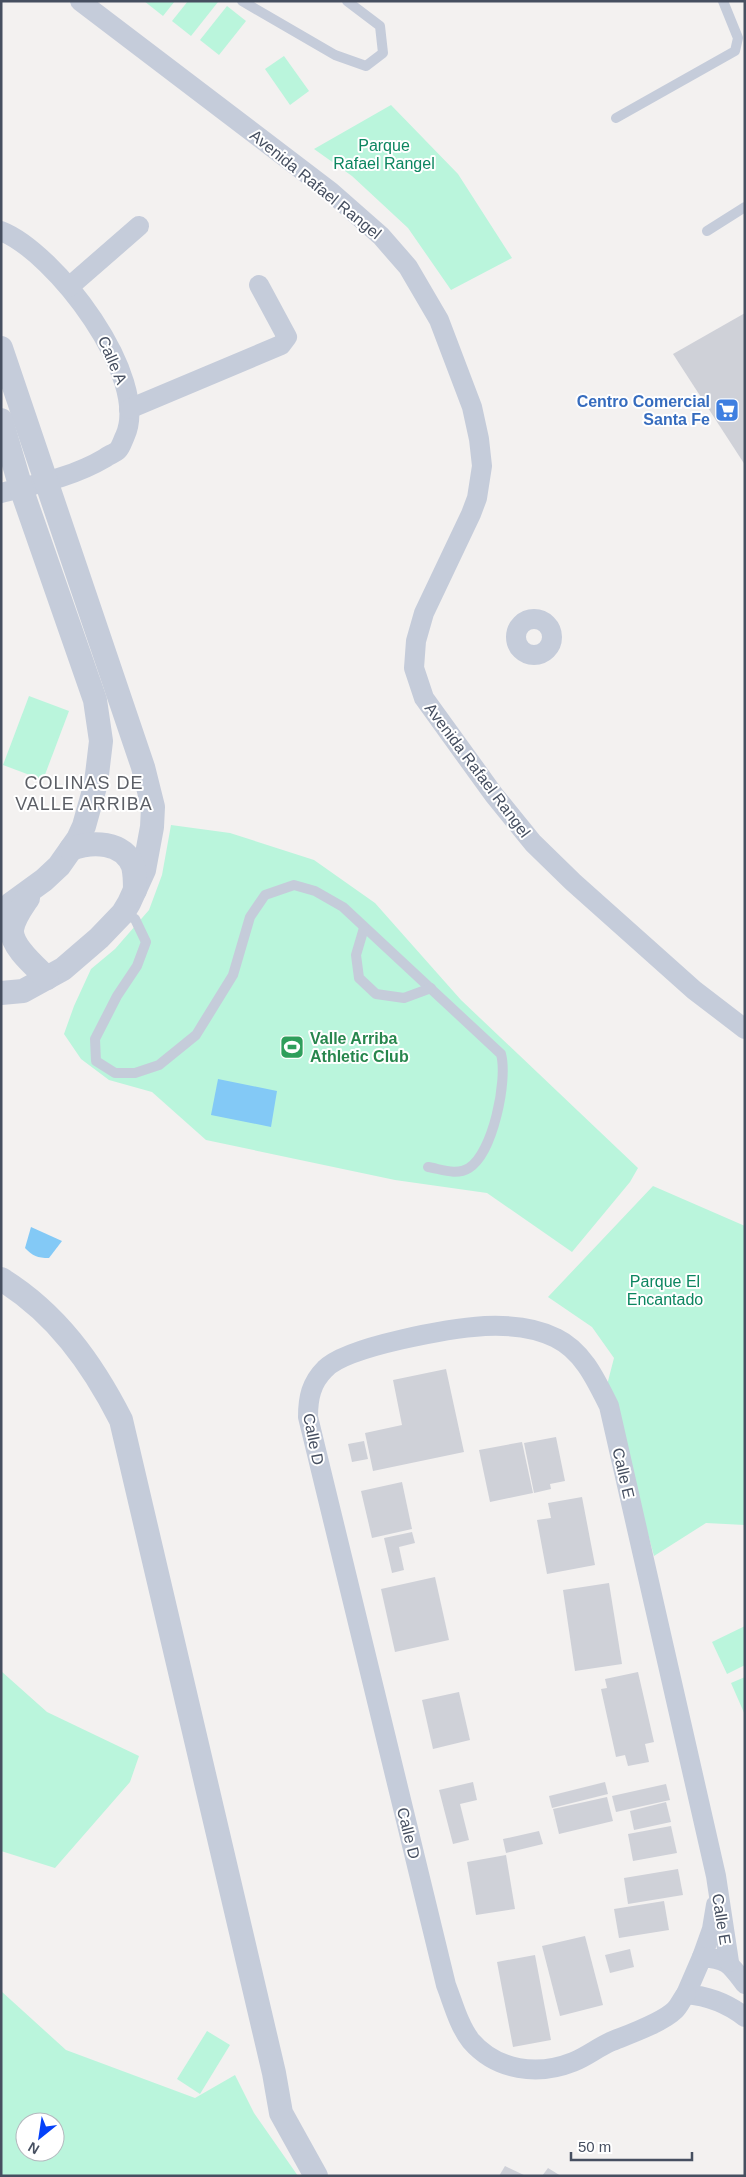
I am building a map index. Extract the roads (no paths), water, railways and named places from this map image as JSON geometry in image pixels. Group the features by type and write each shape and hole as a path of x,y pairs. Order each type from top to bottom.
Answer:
{"street":[{"name":"Avenida Rafael Rangel","path":"80,1 331,192 381,236 408,267 438,320 472,407 479,439 482,466 477,498 471,514 424,613 416,641 414,668 424,698 494,795 533,843 573,882 694,990 745,1029"},
{"path":"69,288 138,226"},
{"name":"Calle A","path":"1,231 31,249 69,288 100,329 113,352 127,394 130,424 119,449 72,475 11,490"},
{"path":"129,409 281,346 287,337 259,285"},
{"path":"1,348 153,807 150,841 144,870 135,892 123,913 99,938 63,969 23,991 1,993"},
{"path":"1,420 11,490 95,700 100,721 101,740 96,783 84,826 71,849 58,866 33,890 11,904 1,915"},
{"path":"71,849 91,843 103,844 114,848 125,856 132,865 135,892"},
{"path":"33,890 20,910 12,931 20,949 47,978"},
{"path":"1,1279 16,1288 72,1340 93,1368 121,1420 274,2073 281,2113 316,2176"},
{"name":"Calle E","path":"315,1382 331,1364 352,1352 461,1329 486,1326 539,1330 557,1338 574,1350 595,1379 609,1406 716,1876 729,1962"},
{"name":"Calle D","path":"315,1382 308,1398 308,1417 446,1985 460,2022 471,2041 487,2054 507,2065 530,2071 552,2069 574,2062 594,2049 653,2023 674,2010 686,1994 702,1957"},
{"name":"Calle E","path":"702,1957 712,1929 716,1909 716,1876"},
{"path":"702,1957 718,1958 729,1962 745,1984"},
{"path":"686,1994 728,2004 745,2017"}],"lane":[{"path":"242,1 335,55 366,66 383,53 380,26 347,1"},
{"path":"616,118 735,51 738,38 723,1"},
{"path":"707,231 745,206"},
{"path":"123,913 135,920 146,942 137,966 117,996 95,1039 96,1061 115,1072 135,1074 159,1065 196,1035 233,975 250,917 265,896 294,885 315,891 343,907 501,1054 504,1064 503,1079 491,1137 480,1155 470,1168 457,1173 428,1167"},
{"path":"364,928 356,955 359,978 376,994 404,998 431,988"}],"water":[{"path":"218,1079 277,1091 271,1127 211,1115"},
{"path":"31,1227 62,1241 49,1258 36,1256 25,1248"}],"place":[{"name":"Centro Comercial Santa Fe","path":"727,410"},
{"name":"Valle Arriba Athletic Club","path":"292,1047"}],"district":[{"name":"COLINAS DE VALLE ARRIBA","path":"84,793"}],"park label":[{"name":"Parque Rafael Rangel","path":"384,154"},
{"name":"Parque El Encantado","path":"665,1290"}]}
